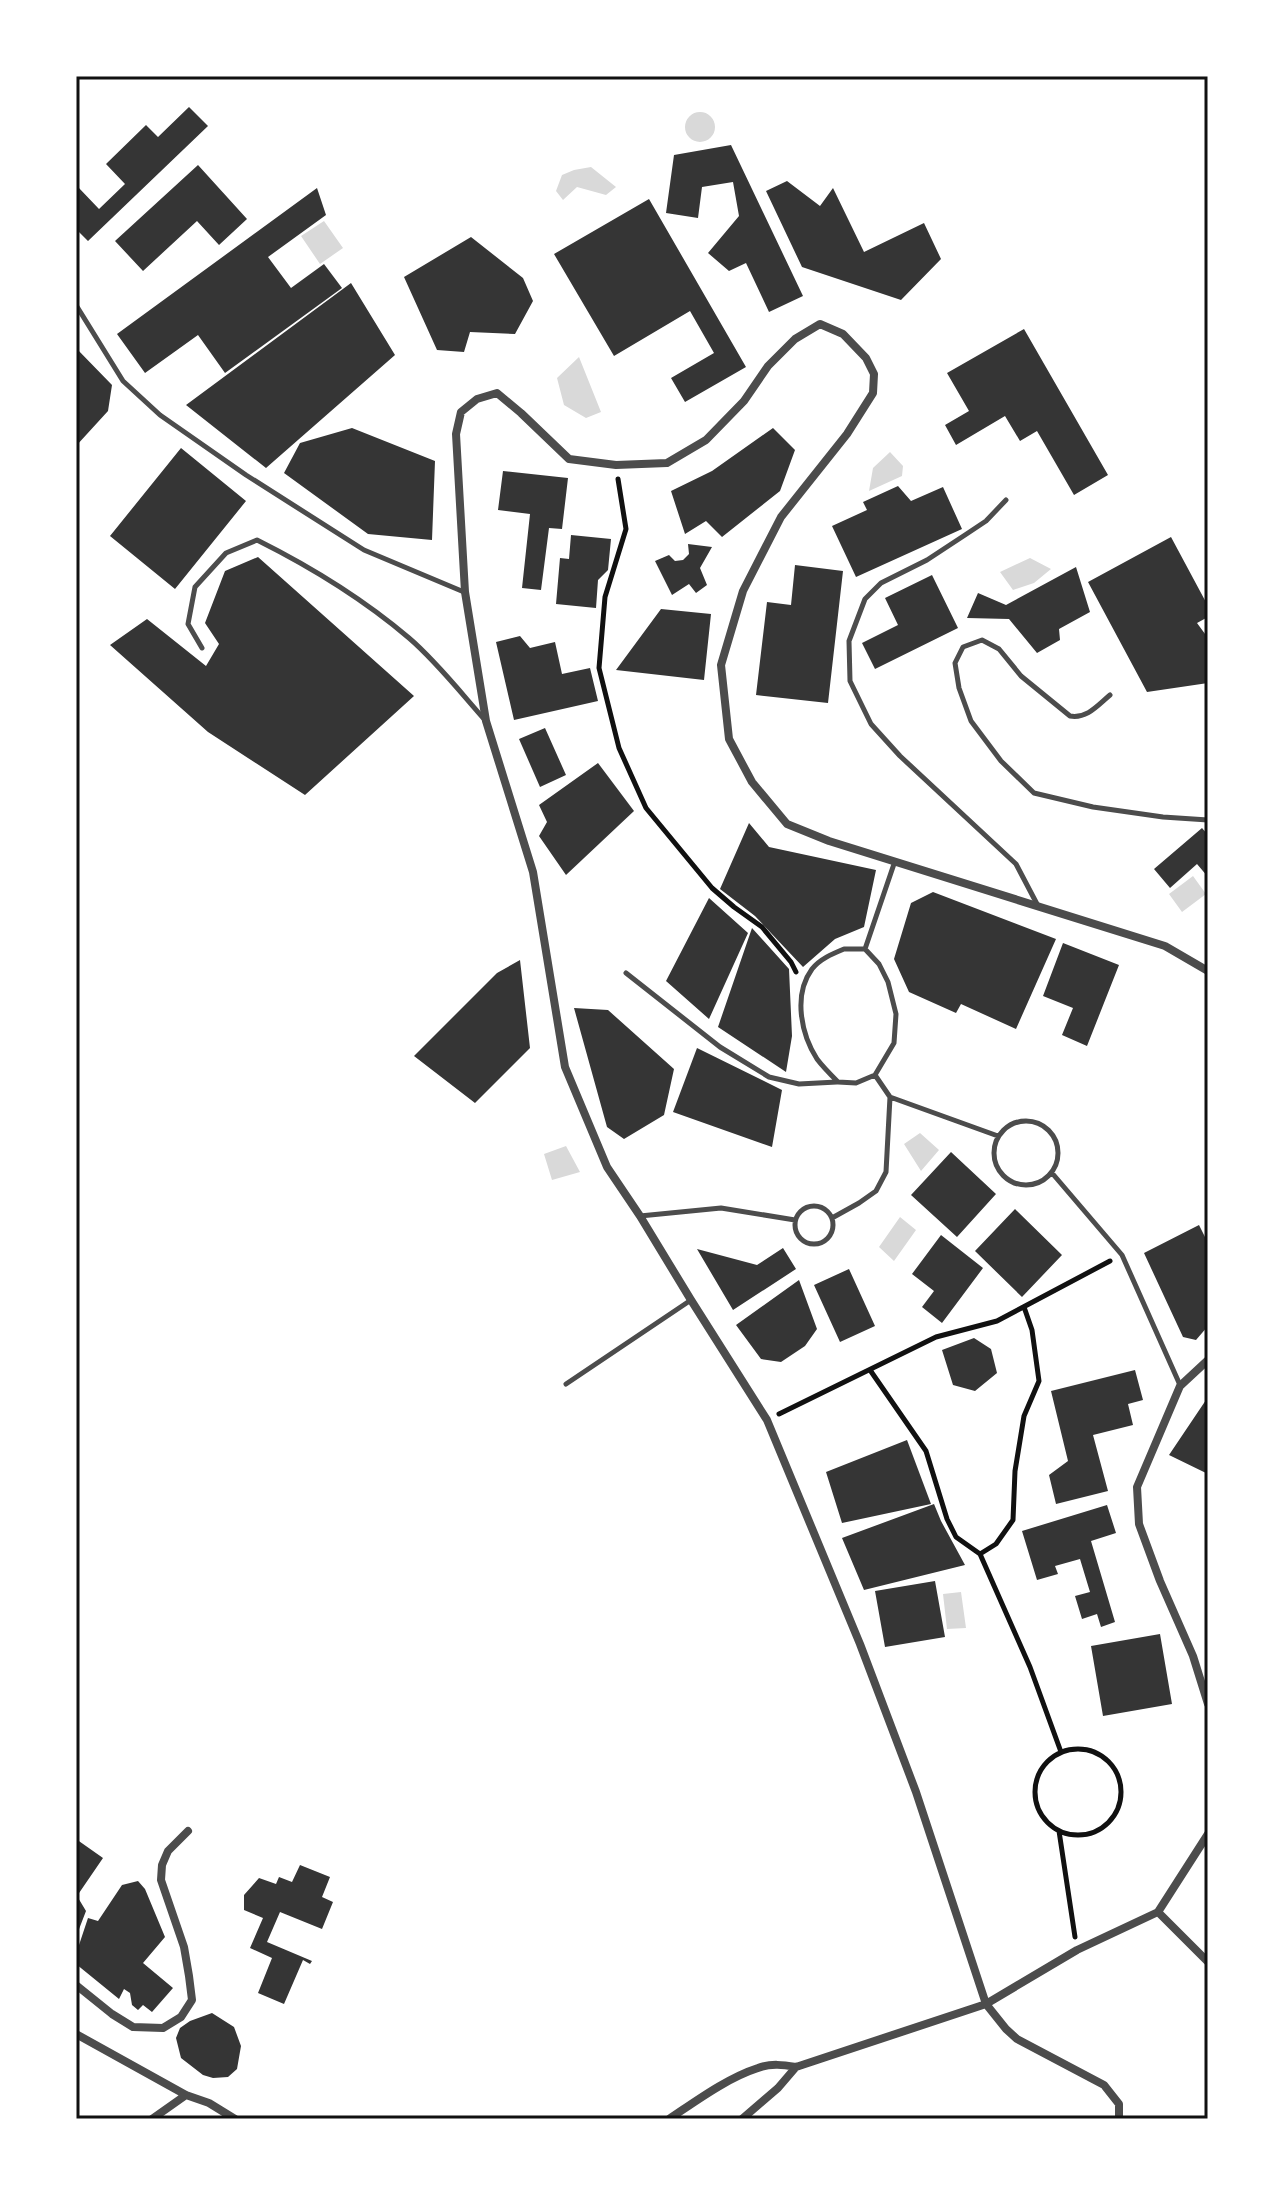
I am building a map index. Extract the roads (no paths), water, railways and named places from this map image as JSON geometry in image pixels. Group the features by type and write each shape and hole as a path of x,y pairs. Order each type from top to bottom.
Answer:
{"street":[{"path":"1119,2119 1119,2104 1104,2085 1017,2039 986,2004 916,1792 860,1644 767,1420 607,1167 565,1067 533,872 486,721 465,592 456,434 461,412 477,399 497,393 569,459 616,465 667,463 706,440 744,401 768,366 795,339 820,324 843,334 866,358 874,374 873,393 847,434 781,517 743,591 721,665 729,739 752,782 787,824 829,841 1165,946 1208,971"},
{"path":"1208,1360 1180,1386 1137,1487 1139,1524 1193,1656 1208,1704"},
{"path":"76,1985 133,2027 163,2028 181,2017 192,2000 189,1976 184,1947 161,1880 162,1865 168,1851 188,1831"},
{"path":"669,2119 759,2067 779,2064 796,2067 986,2004 1077,1950 1158,1912 1208,1834"},
{"path":"1158,1912 1208,1962"},
{"path":"76,2034 235,2119"},
{"path":"742,2119 778,2088 796,2067"},
{"path":"152,2119 186,2095"}],"lane":[{"path":"76,305 123,381 160,415 246,475 364,550 465,592"},
{"path":"1006,500 986,521 927,560 881,583 865,599 849,641 850,681 871,724 900,756 1016,864 1037,905"},
{"path":"202,648 188,624 195,587 226,553 257,540 294,558 355,596 411,639 486,721"},
{"path":"1110,695 1079,718 1070,716 1021,676 999,649 982,640 963,647 955,663 959,688 971,721 1001,761 1034,793 1093,807 1208,820"},
{"path":"865,949 895,860"},
{"path":"626,973 720,1047 769,1077 799,1084 856,1083 875,1075 894,1043 896,1014 888,982 879,964 865,949 844,949 824,958 812,969 804,988 801,1007 808,1043 818,1061 838,1082"},
{"path":"875,1075 890,1097 998,1136"},
{"path":"832,1218 876,1191 886,1172 890,1097"},
{"path":"1024,1121 1044,1127 1056,1143 1058,1153 1052,1173 1034,1185 1012,1183 997,1168 993,1157 998,1136 1005,1128 1024,1121"},
{"path":"1052,1173 1122,1255 1180,1386"},
{"path":"813,1206 824,1209 832,1218 832,1231 825,1242 812,1245 796,1233 795,1220 802,1210 813,1206"},
{"path":"640,1216 721,1208 795,1220"},
{"path":"566,1384 691,1300"}]}
